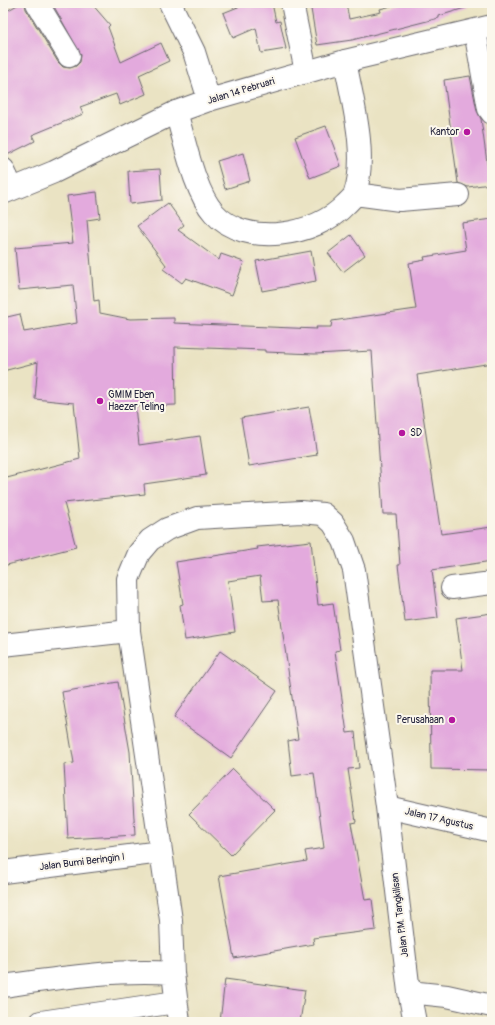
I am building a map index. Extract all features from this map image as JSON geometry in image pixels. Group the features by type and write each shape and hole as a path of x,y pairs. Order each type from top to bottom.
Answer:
{"street":[{"path":"37,3 68,56"},
{"path":"170,3 194,52 209,100"},
{"path":"292,3 306,72"},
{"path":"483,28 489,110 492,113"},
{"name":"Jalan 14 Pebruari","path":"8,191 54,172 176,112 209,100 345,61 483,28"},
{"path":"176,112 202,196 214,214 227,224 239,230 254,234 273,234 314,227 338,213 355,194 360,145 345,61"},
{"path":"3,169 8,191"},
{"path":"355,194 400,200 458,195"},
{"name":"Jalan P.M. Tangkilisan","path":"129,632 128,579 139,552 150,540 167,529 196,518 301,512 323,514 333,523 344,541 354,570 387,807 409,992 415,1022"},
{"path":"452,588 492,583"},
{"path":"3,645 129,632 171,920 175,1013 41,1022"},
{"name":"Jalan 17 Agustus","path":"387,807 492,831"},
{"name":"Jalan Bumi Beringin I","path":"3,872 161,852"},
{"path":"3,986 89,974 136,971 173,973"},
{"path":"409,992 447,996 492,1006"}],"building":[{"path":"21,3 25,3 26,9 58,62 63,67 70,68 76,66 80,62 81,55 52,3 91,3 110,25 108,27 121,62 161,43 169,61 139,75 146,94 120,105 116,94 80,107 83,114 32,135 35,141 3,157 3,13"},
{"path":"248,3 272,3 276,22 280,21 286,49 261,53 256,28 233,38 223,13"},
{"path":"310,3 346,3 349,19 381,12 380,9 403,3 467,3 468,7 439,16 439,18 352,40 317,45"},
{"name":"Kantor","path":"470,76 477,111 481,119 490,184 468,187 458,183 444,80"},
{"path":"326,126 341,166 310,178 295,137"},
{"path":"243,153 250,181 225,189 217,161"},
{"path":"160,169 162,200 130,204 128,171"},
{"path":"97,192 100,218 87,220 94,301 99,300 100,313 130,319 174,318 174,323 317,329 316,327 331,327 332,321 416,309 409,263 425,260 424,257 466,250 462,223 492,219 492,363 417,375 441,534 492,527 492,561 432,570 438,618 405,622 398,565 400,565 396,514 383,514 372,351 315,354 265,352 265,350 175,347 176,405 135,406 139,445 200,436 206,475 144,484 145,494 64,503 76,547 3,566 3,479 80,459 74,403 35,399 38,362 3,371 3,318 20,314 24,332 77,323 73,285 19,290 15,248 73,243 67,196"},
{"path":"168,203 184,225 178,230 219,260 221,254 244,262 232,295 186,278 182,283 163,269 166,265 137,226"},
{"path":"351,235 365,255 343,272 328,253"},
{"path":"311,251 316,281 262,291 256,261"},
{"path":"309,407 317,455 249,466 241,418"},
{"path":"311,541 318,605 333,603 340,650 335,651 347,733 355,732 359,768 348,769 356,822 351,823 365,900 372,899 376,930 313,938 314,944 234,958 219,876 307,861 305,851 324,848 314,773 292,776 288,741 298,739 278,600 263,601 260,576 228,581 235,632 185,640 180,605 183,604 176,562 258,549 257,547"},
{"name":"Perusahaan","path":"492,613 492,770 431,769 430,670 463,670 456,618"},
{"path":"220,651 277,691 231,758 174,717"},
{"path":"118,682 130,752 135,835 68,839 64,764 74,763 62,692"},
{"path":"233,769 275,810 231,855 189,814"},
{"path":"225,979 305,990 300,1022 220,1022"}],"place":[{"name":"Kantor","path":"467,132"},
{"name":"GMIM Eben Haezer Teling","path":"100,401"},
{"name":"SD","path":"402,433"},
{"name":"Perusahaan","path":"452,720"}]}
